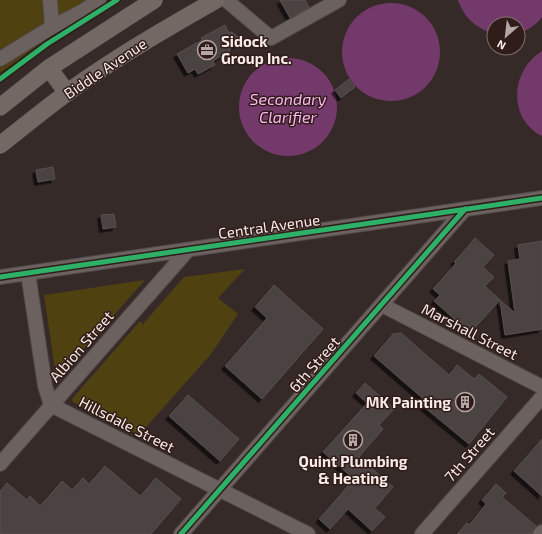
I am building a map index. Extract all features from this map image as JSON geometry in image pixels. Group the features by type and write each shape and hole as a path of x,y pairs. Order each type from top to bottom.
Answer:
{"main road":[{"name":"Biddle Avenue","path":"0,107 49,68 154,0"},
{"name":"Biddle Avenue","path":"0,145 67,93 142,43 216,0"},
{"path":"49,68 67,93"}],"street":[{"path":"50,0 52,25"},
{"path":"0,59 52,25 99,0"},
{"path":"226,0 270,38 339,0"},
{"name":"Central Avenue","path":"0,277 542,198"},
{"name":"6th Street","path":"181,534 465,209"},
{"name":"Albion Street","path":"0,464 188,250"},
{"path":"28,273 46,386 51,406"},
{"name":"Marshall Street","path":"382,305 542,387"},
{"name":"7th Street","path":"422,534 542,397"},
{"name":"Hillsdale Street","path":"51,406 308,534"}],"shaded area":[{"path":"0,0 108,0 71,21 0,73"},
{"path":"245,269 218,298 238,314 211,354 139,435 73,402 72,399 140,321 143,324 184,277"},
{"path":"145,280 58,378 56,376 44,295"}],"water":[{"path":"458,0 542,0 542,17 537,23 526,30 526,16 486,16 486,30 472,22 461,7"},
{"name":"Secondary Clarifier","path":"391,3 410,7 425,18 436,33 440,52 436,71 425,86 410,97 391,101 372,97 357,86 346,71 342,52 346,33 357,18 372,7"},
{"path":"542,51 542,136 531,128 523,118 518,106 517,94 519,81 524,70 532,59"},
{"name":"Secondary Clarifier","path":"288,58 307,62 322,73 333,88 337,107 333,126 322,141 307,152 288,156 269,152 254,141 243,126 239,107 243,88 254,73 269,62"}],"building":[{"path":"280,0 305,0 309,7 290,18"},
{"name":"Sidock Group Inc.","path":"225,25 229,33 232,32 241,42 230,49 230,51 213,61 215,65 198,74 195,69 188,73 177,54 202,40 201,38"},
{"path":"349,79 355,87 341,98 335,90"},
{"path":"53,167 55,179 38,182 36,170"},
{"path":"114,214 116,227 103,229 101,215"},
{"path":"475,238 494,255 483,267 494,277 485,286 500,300 470,333 434,301 440,295 433,289 456,263 454,262"},
{"path":"542,241 542,329 505,335 500,300 515,313 508,261 520,259 518,245"},
{"path":"274,285 323,329 262,399 225,366 267,318 255,307"},
{"path":"401,333 449,375 457,365 474,379 479,374 507,397 469,444 423,406 427,402 374,356 393,334"},
{"path":"365,383 394,409 379,425 383,429 359,457 393,487 375,508 385,517 372,531 348,509 330,529 319,519 354,479 323,452 367,403 356,393"},
{"path":"188,395 239,439 220,461 169,416"},
{"path":"542,439 542,496 514,471"},
{"path":"105,466 140,496 156,478 181,499 151,534 0,534 0,491 7,483 27,500 30,496 40,506 62,481 72,490 83,478 89,484"},
{"path":"496,484 506,493 502,497 536,526 532,531 532,534 457,534 467,523 469,525 486,504 482,500"}],"cycle path":[{"path":"0,79 47,44 117,0"},
{"path":"0,277 542,198"},
{"path":"181,534 465,209"}],"place":[{"name":"Sidock Group Inc.","path":"207,50"},
{"name":"MK Painting","path":"465,402"},
{"name":"Quint Plumbing & Heating","path":"353,440"}]}
